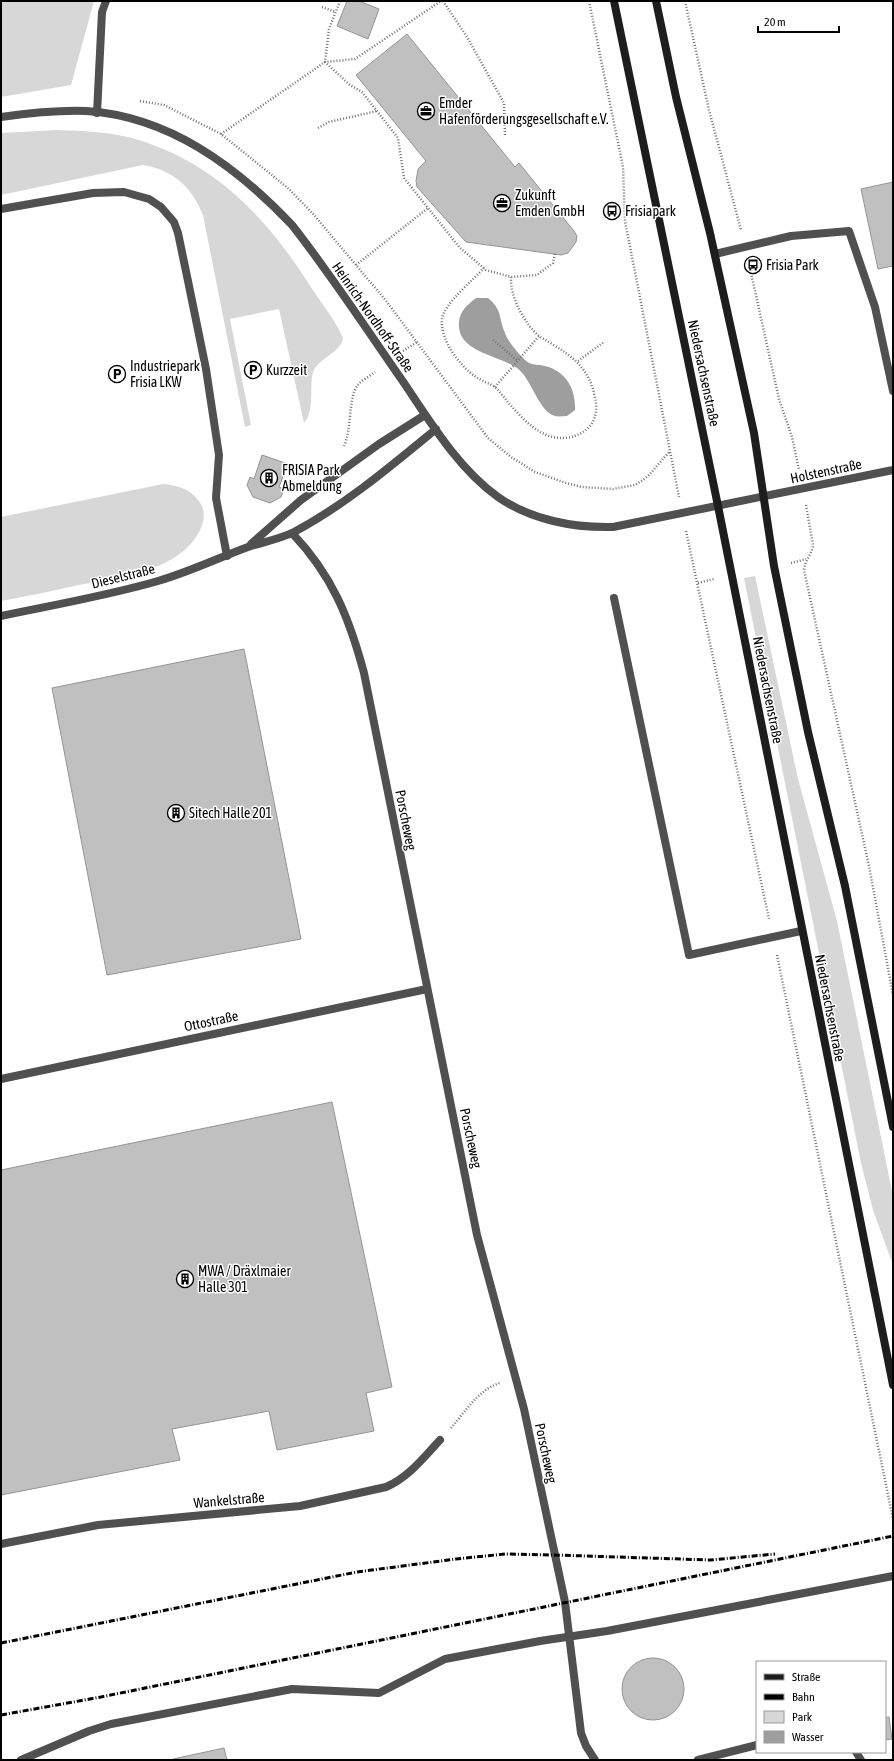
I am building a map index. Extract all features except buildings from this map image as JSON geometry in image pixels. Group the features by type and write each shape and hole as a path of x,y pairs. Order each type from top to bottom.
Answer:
{"main road":[{"name":"Niedersachsenstraße","path":"614,1 732,575 801,931 893,1385"},
{"path":"656,1 676,97 715,254 754,433 774,566 808,732 845,886 893,1128"}],"street":[{"path":"97,113 102,12 106,1"},
{"name":"Heinrich-Nordhoff-Straße","path":"1,117 57,111 97,113 145,122 194,144 224,162 272,204 300,235 425,415 469,471 498,497 531,514 553,521 575,525 613,527 718,506"},
{"path":"1,209 93,193 124,192 149,199 161,207 174,222 178,233 206,369 220,455 216,498 227,556"},
{"path":"715,254 791,236 850,231 875,307 893,391"},
{"name":"Dieselstraße","path":"248,547 301,500 379,444 425,415"},
{"name":"Dieselstraße","path":"1,616 130,589 185,573 248,547 292,533 324,514 393,464 436,429"},
{"name":"Holstenstraße","path":"718,506 893,470"},
{"name":"Porscheweg","path":"292,533 312,557 336,593 355,640 364,673 477,1235 516,1379 535,1460 570,1636 582,1733 586,1746 595,1760"},
{"path":"614,598 688,955 801,931"},
{"name":"Ottostraße","path":"1,1079 427,989"},
{"name":"Wankelstraße","path":"1,1544 98,1525 300,1506 386,1487 399,1481 410,1472 440,1440"},
{"path":"21,1760 89,1731 111,1724 292,1689 378,1693 445,1659 631,1626 893,1576"},
{"path":"698,1760 756,1745"}],"path":[{"path":"325,62 328,29 340,1"},
{"path":"221,134 325,62 355,58 442,1 467,38 504,104 505,135"},
{"path":"589,1 623,167 625,221 670,451"},
{"path":"685,1 707,103 745,246 779,399 792,437 803,489 813,545 806,560 804,570 868,866 893,995"},
{"path":"322,7 336,12"},
{"path":"325,62 350,85 362,92 398,138 404,178 460,248 484,268 511,277 537,275 553,263 555,254"},
{"path":"318,128 328,122 377,111"},
{"path":"356,265 428,208"},
{"path":"484,268 449,305 442,318 444,336 456,356 476,377 495,387 524,421 538,432 556,438 571,437 586,431 596,416 595,397 589,376 578,361 539,336 527,321 515,300 510,284 511,277"},
{"path":"495,387 539,336"},
{"path":"493,340 518,361"},
{"path":"331,479 334,461 347,438 354,390 360,383 417,342"},
{"path":"578,361 604,342"},
{"path":"774,566 806,560"},
{"path":"732,575 698,583 893,1519"},
{"path":"440,1440 486,1390 494,1385 516,1379"}],"green space":[{"path":"1,1 94,1 71,85 1,97"},
{"path":"58,130 89,131 119,135 139,140 166,150 191,163 236,195 274,235 291,257 331,316 343,338 338,348 320,363 313,372 311,406 304,423 279,309 230,319 251,425 245,427 203,215 193,196 180,181 154,167 143,165 1,195 1,133"},
{"path":"163,484 173,485 187,490 195,496 203,510 204,517 201,528 192,543 179,554 148,570 130,575 1,601 1,517"},
{"path":"755,576 798,779 837,921 893,1196 893,1265 873,1210 861,1163 744,578"}],"water":[{"path":"476,298 488,298 493,303 500,314 508,340 525,360 532,364 552,368 564,377 574,395 575,410 567,416 556,416 549,413 539,402 527,379 517,368 480,351 464,340 460,332 460,318 464,308"}],"railway":[{"path":"1,1715 101,1697 893,1536"},
{"path":"1,1643 357,1572 456,1559 505,1554 710,1560 775,1554"}],"place":[{"name":"Emder Hafenförderungsgesellschaft e.V.","path":"426,111"},
{"name":"Zukunft Emden GmbH","path":"502,203"},
{"name":"Frisiapark","path":"612,211"},
{"name":"Frisia Park","path":"753,265"},
{"name":"Kurzzeit","path":"253,370"},
{"name":"Industriepark Frisia LKW","path":"117,374"},
{"name":"FRISIA Park Abmeldung","path":"269,478"},
{"name":"Sitech Halle 201","path":"176,813"},
{"name":"MWA / Dräxlmaier Halle 301","path":"185,1279"}]}
